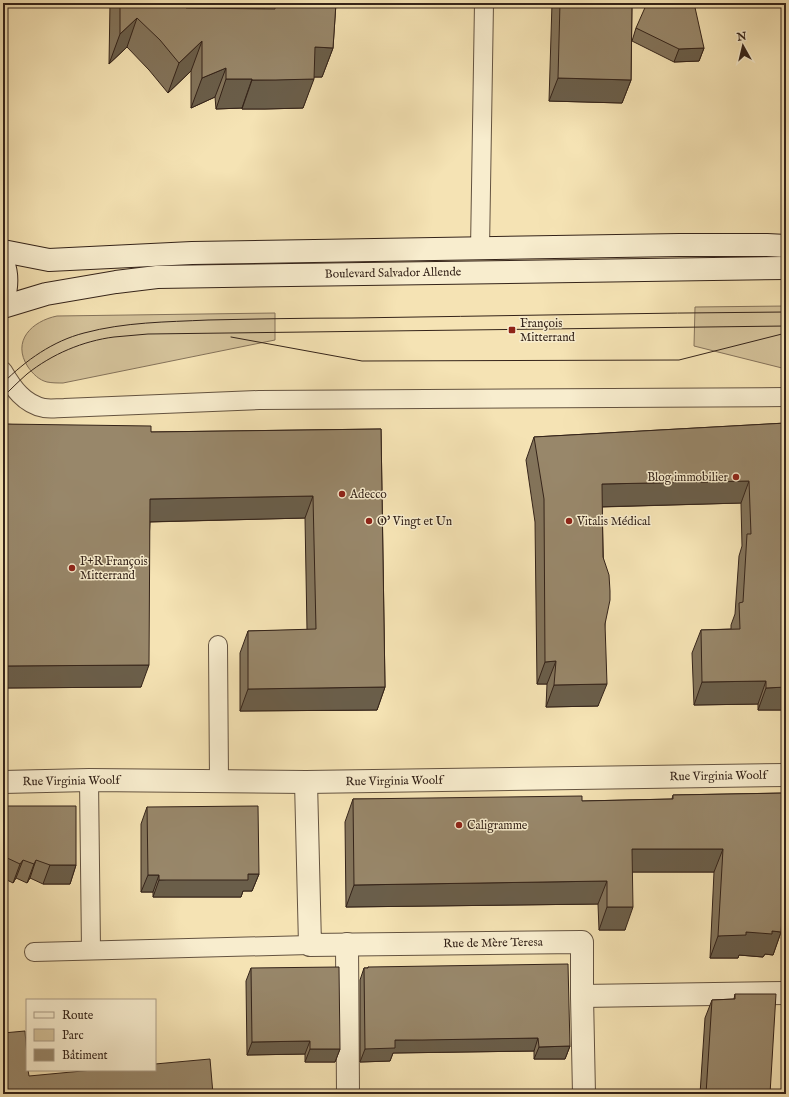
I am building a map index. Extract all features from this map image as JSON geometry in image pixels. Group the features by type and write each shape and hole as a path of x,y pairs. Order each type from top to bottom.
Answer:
{"street":[{"name":"Boulevard Salvador Allende","path":"3,251 49,260 192,253 678,245 786,246"},
{"path":"3,262 7,278 6,293 3,301"},
{"name":"Boulevard Salvador Allende","path":"3,307 46,294 116,282 157,277 786,268"},
{"name":"Rue Virginia Woolf","path":"3,782 89,780 306,782 786,775"},
{"path":"306,782 310,945"},
{"name":"Rue de Mère Teresa","path":"310,945 582,942 582,996"},
{"path":"347,944 348,1094"},
{"path":"584,1094 582,996 786,993"}],"lane":[{"path":"480,249 484,3"},
{"path":"3,371 10,384 28,402 44,408 259,400 786,397"},
{"path":"218,645 219,781"},
{"path":"89,780 91,950"},
{"path":"34,952 310,945"}],"green space":[{"path":"786,306 786,369 694,346 695,307"},
{"path":"275,313 275,340 63,383 53,383 41,380 32,372 23,358 23,341 32,327 40,322 57,316"}],"building":[{"path":"120,3 186,3 186,8 275,9 275,3 336,3 333,48 315,47 314,79 226,79 226,68 202,78 202,41 179,63 160,40 137,18 120,34"},
{"path":"560,3 632,3 631,80 558,78"},
{"path":"647,3 694,3 704,48 679,49 636,28"},
{"path":"786,423 786,687 766,688 766,681 702,682 701,630 740,629 739,603 743,602 747,534 751,534 749,481 602,484 603,557 609,575 610,591 610,600 605,624 607,684 554,685 556,661 545,662 544,499 534,437"},
{"path":"3,424 151,426 151,432 381,429 385,687 248,689 248,631 316,629 313,496 150,499 149,665 3,666"},
{"path":"786,793 786,869 781,932 772,931 772,934 746,932 746,935 718,936 723,849 632,849 633,907 607,907 607,881 354,885 353,799 582,796 582,801 673,799 673,795"},
{"path":"3,806 76,806 76,865 50,865 36,860 34,864 23,860 20,864 3,856"},
{"path":"258,806 259,874 248,874 248,880 159,880 159,875 148,875 147,807"},
{"path":"568,964 570,1046 539,1047 538,1038 395,1040 395,1048 365,1049 364,968"},
{"path":"339,967 340,1049 310,1049 310,1041 252,1042 251,968"},
{"path":"735,994 776,994 770,1094 706,1094 712,1000 735,999"},
{"path":"25,1031 26,1071 28,1071 29,1076 82,1071 156,1071 156,1064 210,1059 213,1094 3,1094 3,1033"},
{"path":"621,1091 652,1091 652,1094 621,1094"},
{"path":"552,1092 552,1094 513,1094 513,1093"}],"tram line":[{"path":"3,383 40,352 62,341 99,329 146,323 262,319 786,312"},
{"path":"3,397 27,374 47,360 79,345 114,337 148,334 786,326"},
{"path":"231,337 362,361 679,360 786,333"}],"place":[{"name":"François Mitterrand","path":"512,330"},
{"name":"Blog immobilier","path":"736,477"},
{"name":"Adecco","path":"342,494"},
{"name":"O' Vingt et Un","path":"369,521"},
{"name":"Vitalis Médical","path":"569,521"},
{"name":"P+R François Mitterrand","path":"72,568"},
{"name":"Caligramme","path":"459,825"}]}
